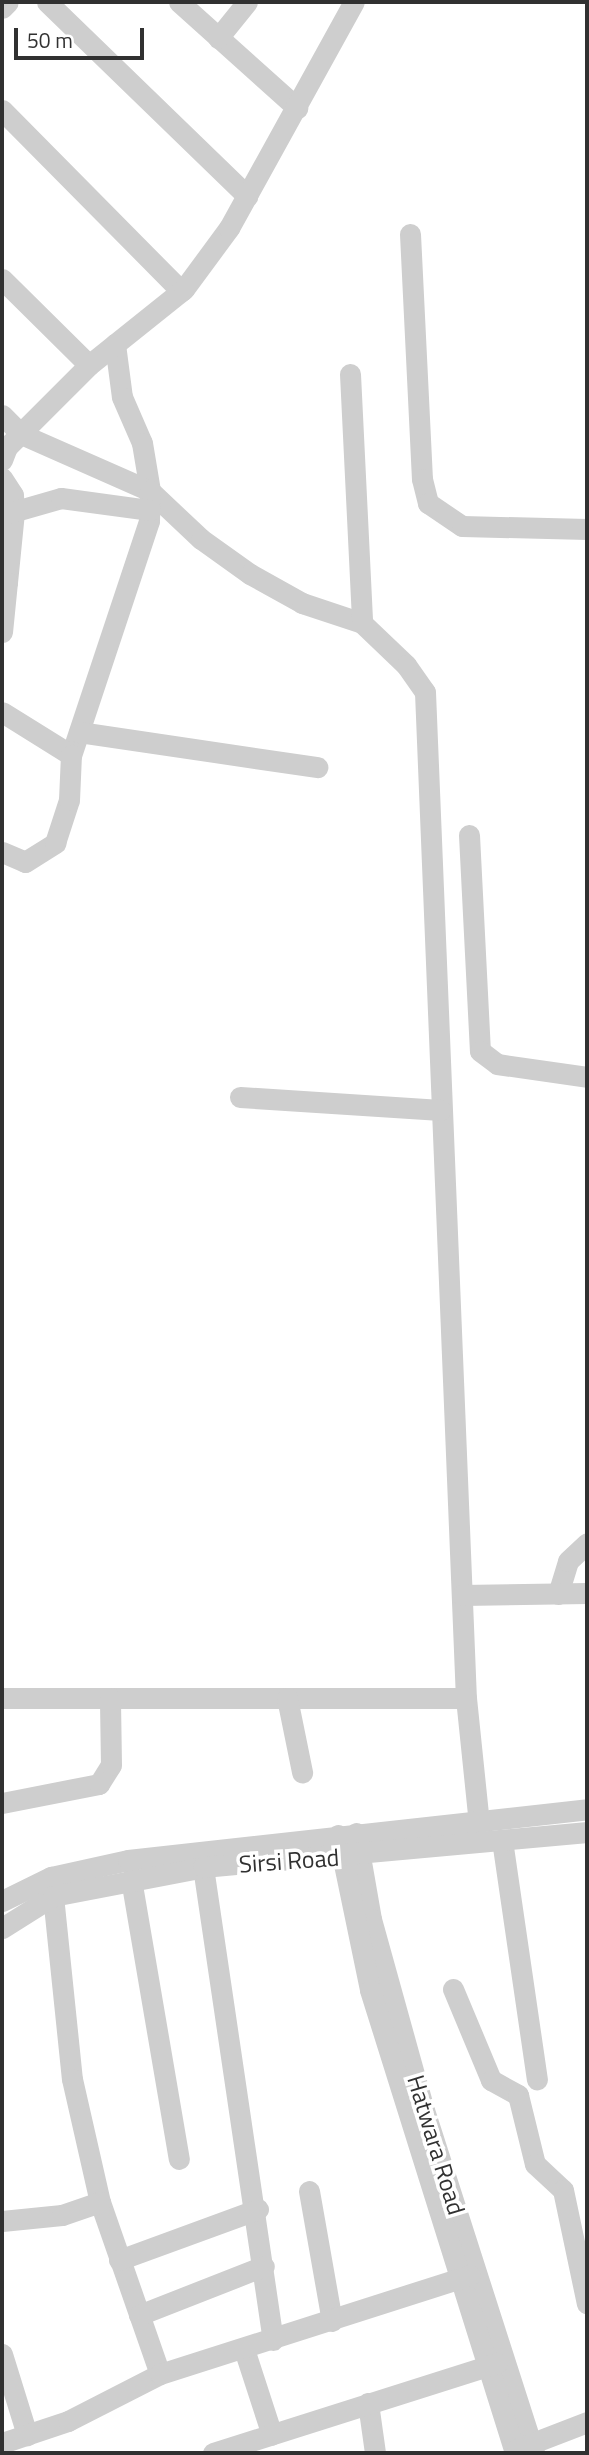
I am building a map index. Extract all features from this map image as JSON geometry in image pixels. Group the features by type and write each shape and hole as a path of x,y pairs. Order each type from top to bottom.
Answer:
{"street":[{"path":"2,8 8,2"},
{"path":"47,2 247,196"},
{"path":"179,2 297,107"},
{"path":"218,37 247,2"},
{"path":"2,460 21,434 89,365 181,291 247,196 355,2"},
{"path":"2,110 181,291"},
{"path":"410,234 422,479 428,503 462,526 587,529"},
{"path":"2,279 89,365"},
{"path":"2,852 24,862 55,843 69,800 71,755 150,500 142,443 122,397 115,344"},
{"path":"350,374 362,623"},
{"path":"2,415 21,434 150,500 250,574 302,603 362,623 406,665 425,692 461,1595 466,1698 479,1823"},
{"path":"2,478 13,495 8,514 2,632"},
{"path":"8,514 61,498 150,500"},
{"path":"2,712 71,755"},
{"path":"79,732 317,767"},
{"path":"469,835 480,1051 497,1064 587,1077"},
{"path":"240,1097 441,1110"},
{"path":"558,1594 568,1561 587,1543"},
{"path":"461,1595 587,1593"},
{"path":"2,1698 466,1698"},
{"path":"2,1803 99,1784 111,1765 110,1698"},
{"path":"287,1698 302,1772"},
{"name":"Sirsi Road","path":"4,1898 52,1887 128,1860 587,1809"},
{"name":"Sirsi Road","path":"2,1928 52,1887 131,1879 203,1867 351,1856 587,1832"},
{"name":"Hatwara Road","path":"347,1834 351,1856 371,1919 431,2163 523,2450"},
{"path":"502,1840 537,2079"},
{"path":"203,1867 258,2209 273,2340"},
{"path":"131,1879 179,2159"},
{"path":"52,1887 72,2079 100,2202 160,2374"},
{"path":"453,1989 491,2080 518,2095 535,2164 563,2190 587,2304"},
{"path":"309,2191 332,2321"},
{"path":"2,2223 62,2215 100,2202"},
{"path":"119,2260 258,2209"},
{"path":"139,2315 264,2266"},
{"path":"2,2443 68,2421 160,2374 466,2276"},
{"path":"244,2348 272,2435"},
{"path":"2,2354 27,2435"},
{"path":"213,2453 495,2364"},
{"path":"368,2403 376,2453"},
{"path":"523,2450 587,2422"}]}
